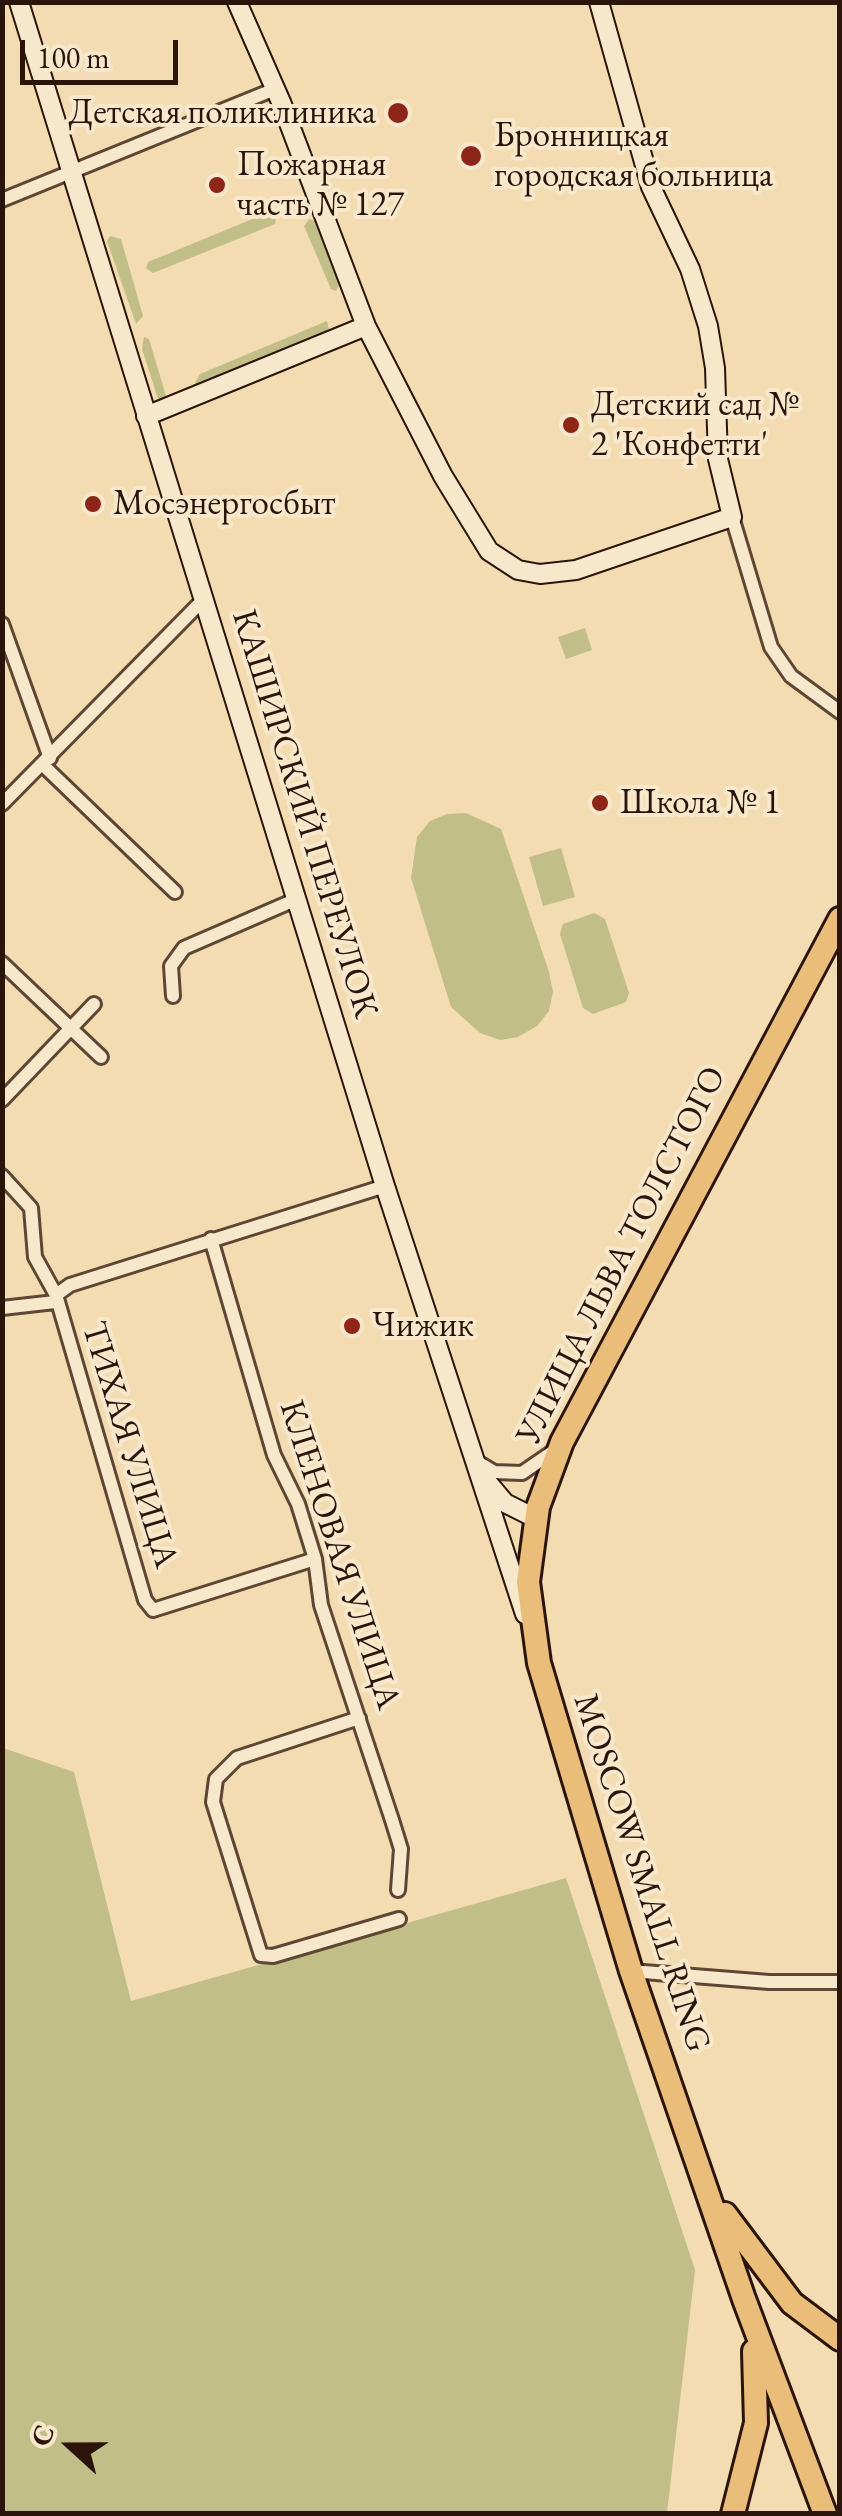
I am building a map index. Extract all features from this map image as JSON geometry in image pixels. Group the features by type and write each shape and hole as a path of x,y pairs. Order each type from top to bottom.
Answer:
{"highway":[{"name":"УЛИЦА ЛЬВА ТОЛСТОГО","path":"534,1643 528,1582 535,1518 562,1442 840,918"},
{"name":"MOSCOW SMALL RING","path":"534,1643 631,1970 744,2298 825,2514"},
{"name":"MOSCOW SMALL RING","path":"686,2124 840,2509"},
{"path":"716,2200 783,2292 840,2339"},
{"path":"733,2514 756,2423 756,2369 744,2298"}],"main road":[{"name":"КАШИРСКИЙ ПЕРЕУЛОК","path":"19,2 385,1186 534,1643"},
{"path":"236,2 276,88 366,326 476,532 507,565 540,574 576,570 732,517 718,459 715,368 708,326 681,248 651,187 599,2"},
{"path":"146,416 366,326"},
{"path":"474,1460 505,1503 535,1518"}],"street":[{"path":"2,200 276,88"},
{"path":"732,517 777,657 799,684 840,712"},
{"path":"2,804 203,600"},
{"path":"2,624 46,761 175,892"},
{"path":"173,996 170,966 184,948 297,900"},
{"path":"2,963 101,1056"},
{"path":"2,1100 94,1004"},
{"name":"ТИХАЯ УЛИЦА","path":"2,1176 23,1196 34,1222 35,1257 55,1299 145,1600 153,1610 315,1559"},
{"path":"2,1308 55,1299 70,1285 385,1186"},
{"name":"КЛЕНОВАЯ УЛИЦА","path":"210,1239 274,1455 298,1504 315,1559 321,1605 401,1850 398,1890"},
{"path":"474,1460 494,1472 522,1473 562,1442"},
{"path":"360,1718 237,1758 216,1779 213,1802 255,1948 260,1954 273,1956 399,1919"},
{"path":"631,1970 768,1982 840,1982"}],"shaded area":[{"path":"277,212 275,224 153,273 146,268 148,262"},
{"path":"309,219 316,221 341,282 336,291 331,289 304,226"},
{"path":"110,236 121,239 143,316 136,324 107,241"},
{"path":"327,321 330,334 194,385 200,374"},
{"path":"144,337 149,339 166,396 162,400 158,399 142,349"},
{"path":"585,628 592,650 566,659 558,637"},
{"path":"466,813 501,829 549,972 553,992 549,1011 537,1026 518,1037 500,1040 480,1033 451,1007 411,878 417,837 430,821 447,814"},
{"path":"561,848 575,897 543,906 529,857"},
{"path":"594,913 605,919 629,993 626,1002 593,1014 583,1008 560,934 563,924"},
{"path":"3,1748 74,1772 131,2001 566,1878 695,2270 667,2513 3,2514"}],"place":[{"name":"Детская поликлиника","path":"398,113"},
{"name":"Бронницкая городская больница","path":"471,156"},
{"name":"Пожарная часть № 127","path":"217,185"},
{"name":"Детский сад № 2 'Конфетти'","path":"571,425"},
{"name":"Мосэнергосбыт","path":"93,504"},
{"name":"Школа № 1","path":"600,803"},
{"name":"Чижик","path":"352,1326"}]}
